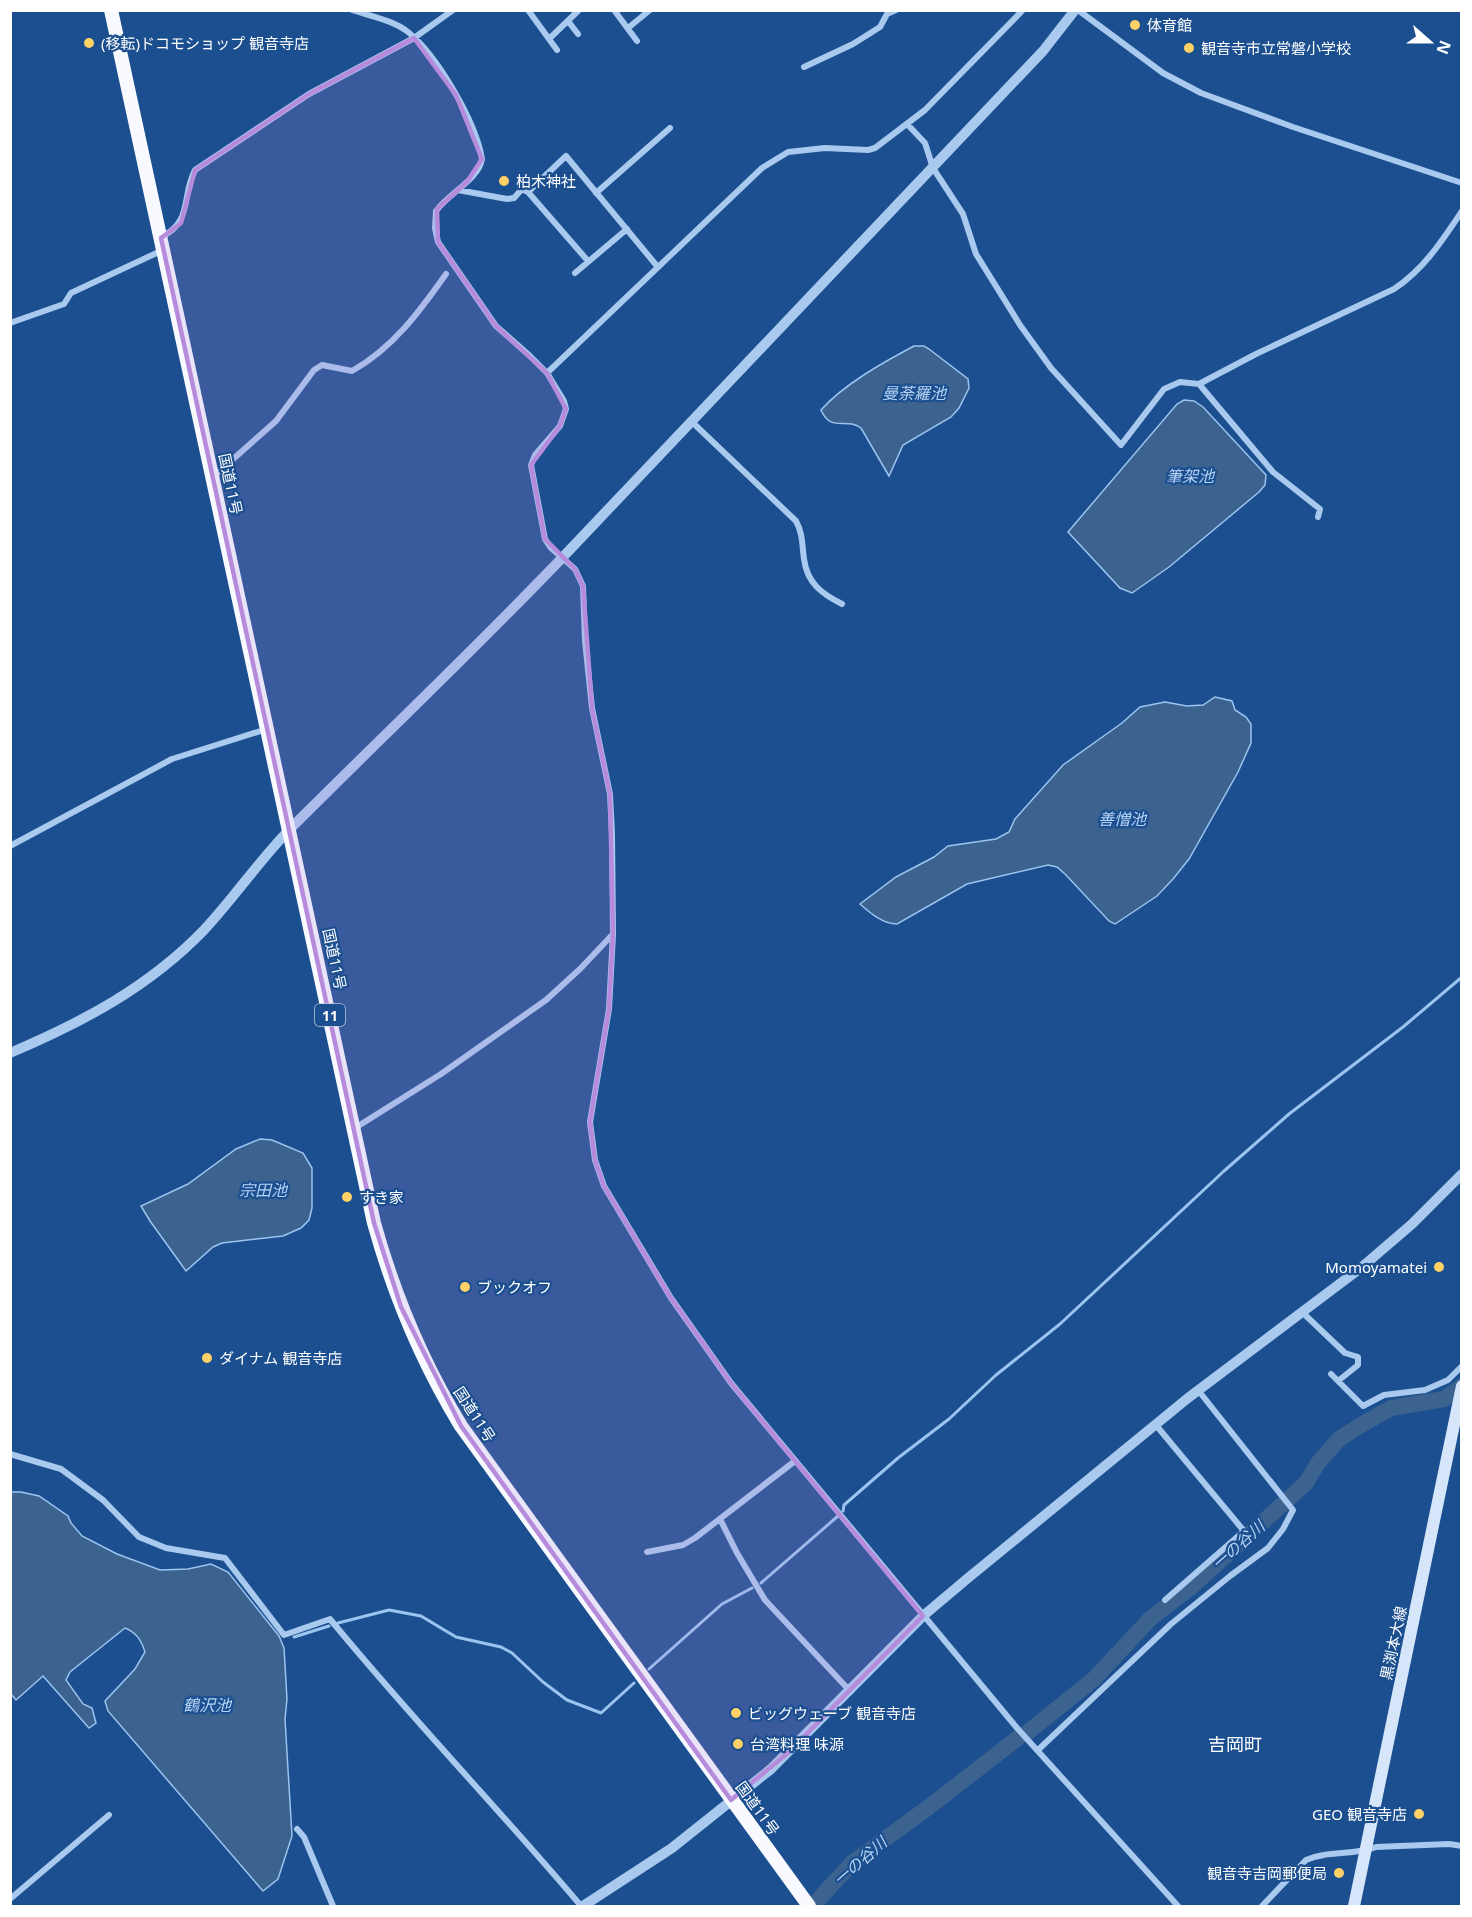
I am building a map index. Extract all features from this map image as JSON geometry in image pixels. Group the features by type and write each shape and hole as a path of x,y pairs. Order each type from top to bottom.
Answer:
{"highway":[{"name":"国道11号","path":"111,10 383,1257 410,1329 438,1388 474,1445 809,1906"}],"main road":[{"name":"黒渕本大線","path":"1353,1906 1459,1406 1461,1386"}],"street":[{"path":"352,10 395,25 414,38 434,61 456,95 468,118 481,153 481,164 436,211 435,228 438,242 496,326 547,373 564,401 566,409 560,426 535,455 531,465 545,539 551,548 575,569 583,586 585,640 592,708 611,808 613,934 609,1009 590,1122 595,1160 604,1186 670,1298 731,1383 1017,1728 1178,1906"},
{"path":"10,323 64,304 71,293 162,244 181,222 195,170 309,94 414,38 453,10"},
{"path":"528,10 557,50"},
{"path":"550,38 579,10"},
{"path":"614,10 637,41"},
{"path":"628,28 650,10"},
{"path":"804,67 853,44 880,27 888,14 896,10"},
{"path":"547,373 762,168 788,152 825,148 868,150 875,148 925,110 1023,10"},
{"path":"10,1053 85,1019 131,992 158,972 204,930 290,829 490,634 933,168 1043,51 1077,10 1163,73 1201,93 1293,127 1461,183"},
{"path":"568,21 578,34"},
{"path":"908,125 925,143 933,168 963,214 976,254 1020,325 1051,368 1121,445 1164,389 1180,382 1199,384 1256,354 1394,289 1411,278 1426,263 1461,211"},
{"path":"596,193 670,128"},
{"path":"528,192 566,156 657,267"},
{"path":"458,190 507,199 514,198 522,189 528,192 588,261"},
{"path":"575,273 627,229"},
{"path":"213,477 276,422 314,370 322,365 352,371 373,357 418,313 446,274"},
{"path":"1199,384 1273,472 1320,509 1318,517"},
{"path":"691,421 796,521 801,531 804,561 811,579 824,595 842,603"},
{"path":"10,846 172,759 268,729"},
{"path":"354,1128 441,1074 546,1000 613,934"},
{"path":"10,1454 62,1469 103,1500 139,1537 166,1548 225,1558 284,1635 330,1619 380,1680 582,1906 672,1848 771,1769 924,1616 1155,1424 1369,1261 1412,1224 1461,1174"},
{"path":"1302,1312 1346,1353 1358,1356 1358,1365 1338,1381"},
{"path":"1331,1374 1364,1406 1384,1395 1425,1390 1448,1380 1461,1366"},
{"path":"1038,1750 1171,1624 1268,1548 1283,1529 1293,1510 1198,1390"},
{"path":"1155,1424 1244,1531 1165,1600"},
{"path":"647,1552 683,1545 695,1538 795,1461"},
{"path":"720,1519 765,1600 850,1691"},
{"path":"10,1899 109,1815"},
{"path":"297,1829 304,1837 333,1906"},
{"path":"1262,1906 1306,1860 1325,1854 1365,1851 1376,1847 1449,1844 1461,1846"}],"highlighted area":[{"path":"414,38 456,95 482,159 467,182 437,209 438,242 496,326 547,373 566,409 560,426 531,465 545,539 575,569 583,586 592,708 610,794 613,934 609,1009 590,1122 595,1160 604,1186 671,1298 731,1383 923,1616 789,1752 731,1800 461,1426 401,1307 374,1223 161,238 181,223 195,170 309,94"}],"water":[{"name":"曼荼羅池","path":"914,346 924,346 929,349 968,379 969,388 959,408 951,417 903,445 889,476 861,428 829,421 821,410 841,391 877,366"},
{"name":"筆架池","path":"1184,400 1194,401 1203,407 1266,475 1265,485 1169,567 1132,593 1120,588 1068,532 1177,404"},
{"name":"善憎池","path":"1215,697 1232,701 1235,710 1246,717 1251,724 1251,743 1238,772 1189,859 1157,896 1115,924 1109,921 1065,874 1057,867 1048,865 967,884 897,924 882,920 860,904 896,877 934,857 948,846 996,839 1009,832 1015,819 1063,765 1122,723 1140,707 1165,702 1187,706 1203,705"},
{"name":"宗田池","path":"260,1139 272,1140 303,1153 312,1168 312,1208 309,1220 301,1228 283,1236 222,1243 213,1247 186,1271 141,1206 188,1184 236,1149"},
{"name":"鶴沢池","path":"11,1492 39,1496 68,1516 82,1536 117,1554 160,1570 188,1569 211,1564 228,1572 279,1636 284,1648 287,1699 285,1719 292,1836 278,1879 263,1891 108,1711 105,1701 135,1669 145,1652 140,1640 133,1632 125,1628 70,1672 66,1680 83,1704 92,1708 96,1723 89,1728 43,1676 16,1700 11,1694"}],"waterway":[{"path":"843,1511 844,1505 898,1458 949,1419 996,1375 1060,1324 1224,1171 1289,1114 1403,1027 1462,977"},
{"name":"一の谷川","path":"1028,1732 1094,1679 1151,1618 1190,1588 1306,1483 1318,1463 1339,1439 1391,1408 1444,1399 1462,1386"},
{"path":"761,1583 838,1516"},
{"path":"649,1669 722,1604 752,1588"},
{"path":"338,1623 389,1610 421,1616 456,1637 501,1647 512,1653 543,1682 567,1700 601,1713 634,1683"},
{"path":"294,1637 329,1626"},
{"name":"一の谷川","path":"818,1900 852,1863 1019,1737"}],"place":[{"name":"体育館","path":"1135,25"},
{"name":"(移転)ドコモショップ 観音寺店","path":"89,43"},
{"name":"観音寺市立常磐小学校","path":"1189,48"},
{"name":"柏木神社","path":"504,181"},
{"name":"すき家","path":"347,1197"},
{"name":"Momoyamatei","path":"1439,1267"},
{"name":"ブックオフ","path":"465,1287"},
{"name":"ダイナム 観音寺店","path":"207,1358"},
{"name":"ビッグウェーブ 観音寺店","path":"736,1713"},
{"name":"台湾料理 味源","path":"738,1744"},
{"name":"GEO 観音寺店","path":"1419,1814"},
{"name":"観音寺吉岡郵便局","path":"1339,1873"}],"district":[{"name":"吉岡町","path":"1235,1744"}]}
